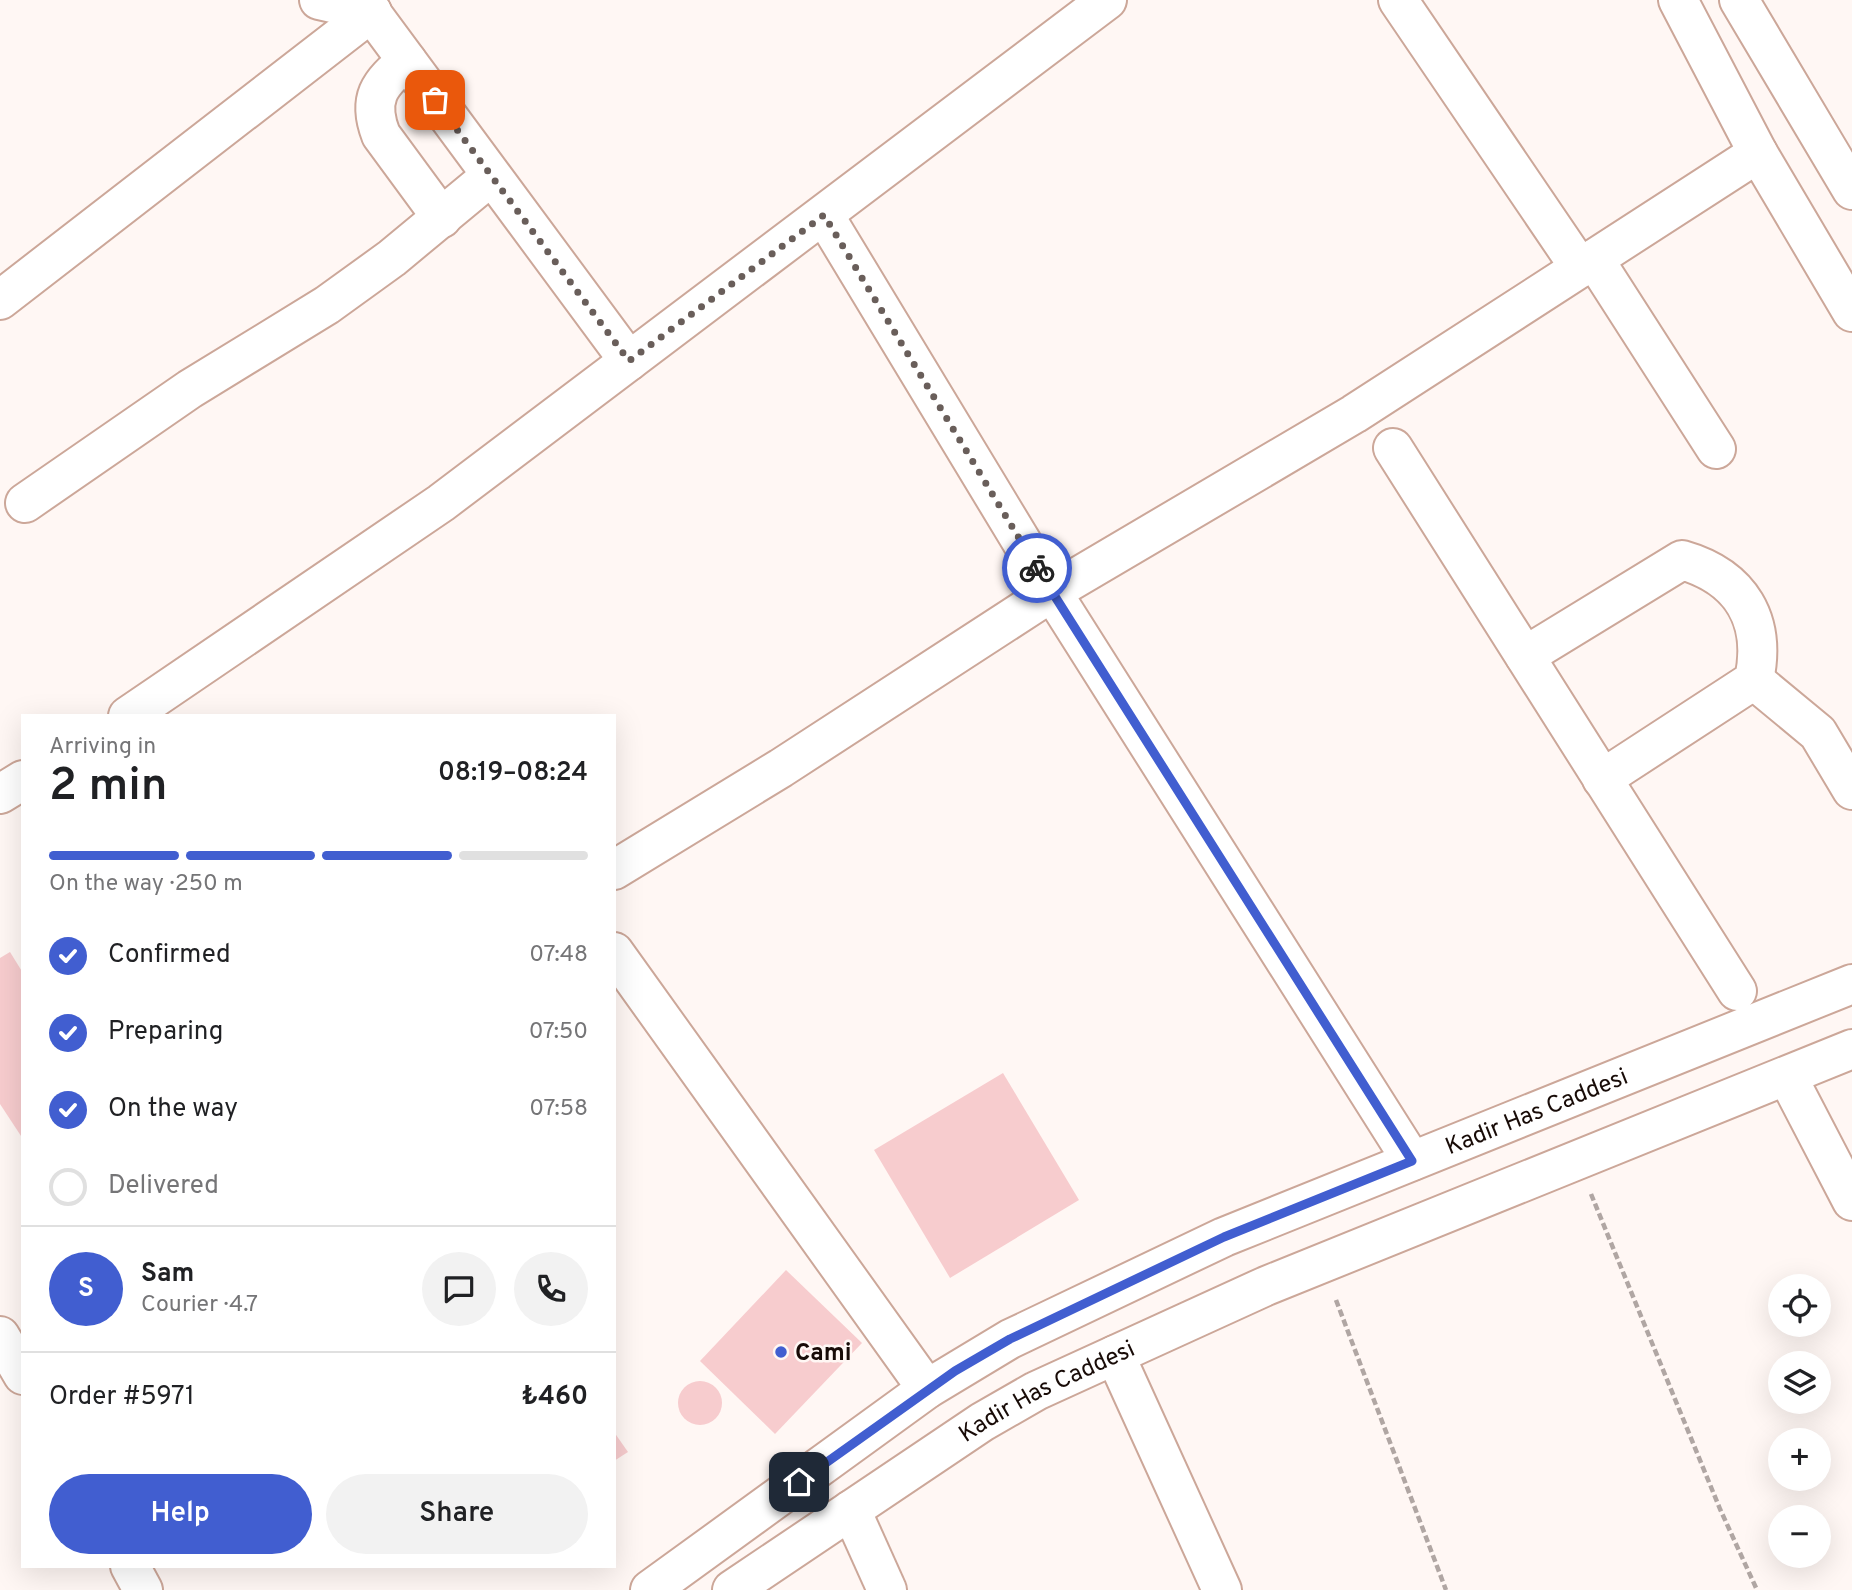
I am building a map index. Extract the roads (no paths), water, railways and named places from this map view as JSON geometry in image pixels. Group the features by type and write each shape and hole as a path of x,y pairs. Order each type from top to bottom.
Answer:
{"street":[{"path":"319,0 367,6 629,361"},
{"path":"136,714 172,705 1107,0"},
{"path":"1398,0 1587,263 1716,449"},
{"path":"1678,0 1758,153 1852,312"},
{"path":"1739,0 1839,137 1852,190"},
{"path":"0,300 367,6"},
{"path":"407,61 385,78 377,93 376,122 381,135 442,218"},
{"path":"616,869 781,768 1052,592 1354,414 1758,153"},
{"path":"25,503 190,389 327,305 442,218 491,176"},
{"path":"824,215 1052,592 1412,1161"},
{"path":"1393,449 1737,991"},
{"path":"1525,656 1682,560 1718,575 1745,603 1754,621 1758,641 1754,680"},
{"path":"1602,779 1754,680"},
{"path":"1754,680 1818,733 1852,790"},
{"path":"0,794 21,781"},
{"path":"616,955 927,1389"},
{"name":"Kadir Has Caddesi","path":"650,1590 927,1389 1010,1339 1067,1310 1224,1237 1852,984"},
{"name":"Kadir Has Caddesi","path":"732,1590 982,1422 1036,1391 1322,1263 1852,1049"},
{"path":"1787,1076 1852,1201"},
{"path":"1115,1354 1222,1590"},
{"path":"851,1510 887,1590"},
{"path":"131,1568 143,1590"}],"place":[{"name":"Cami","path":"781,1352"}]}
